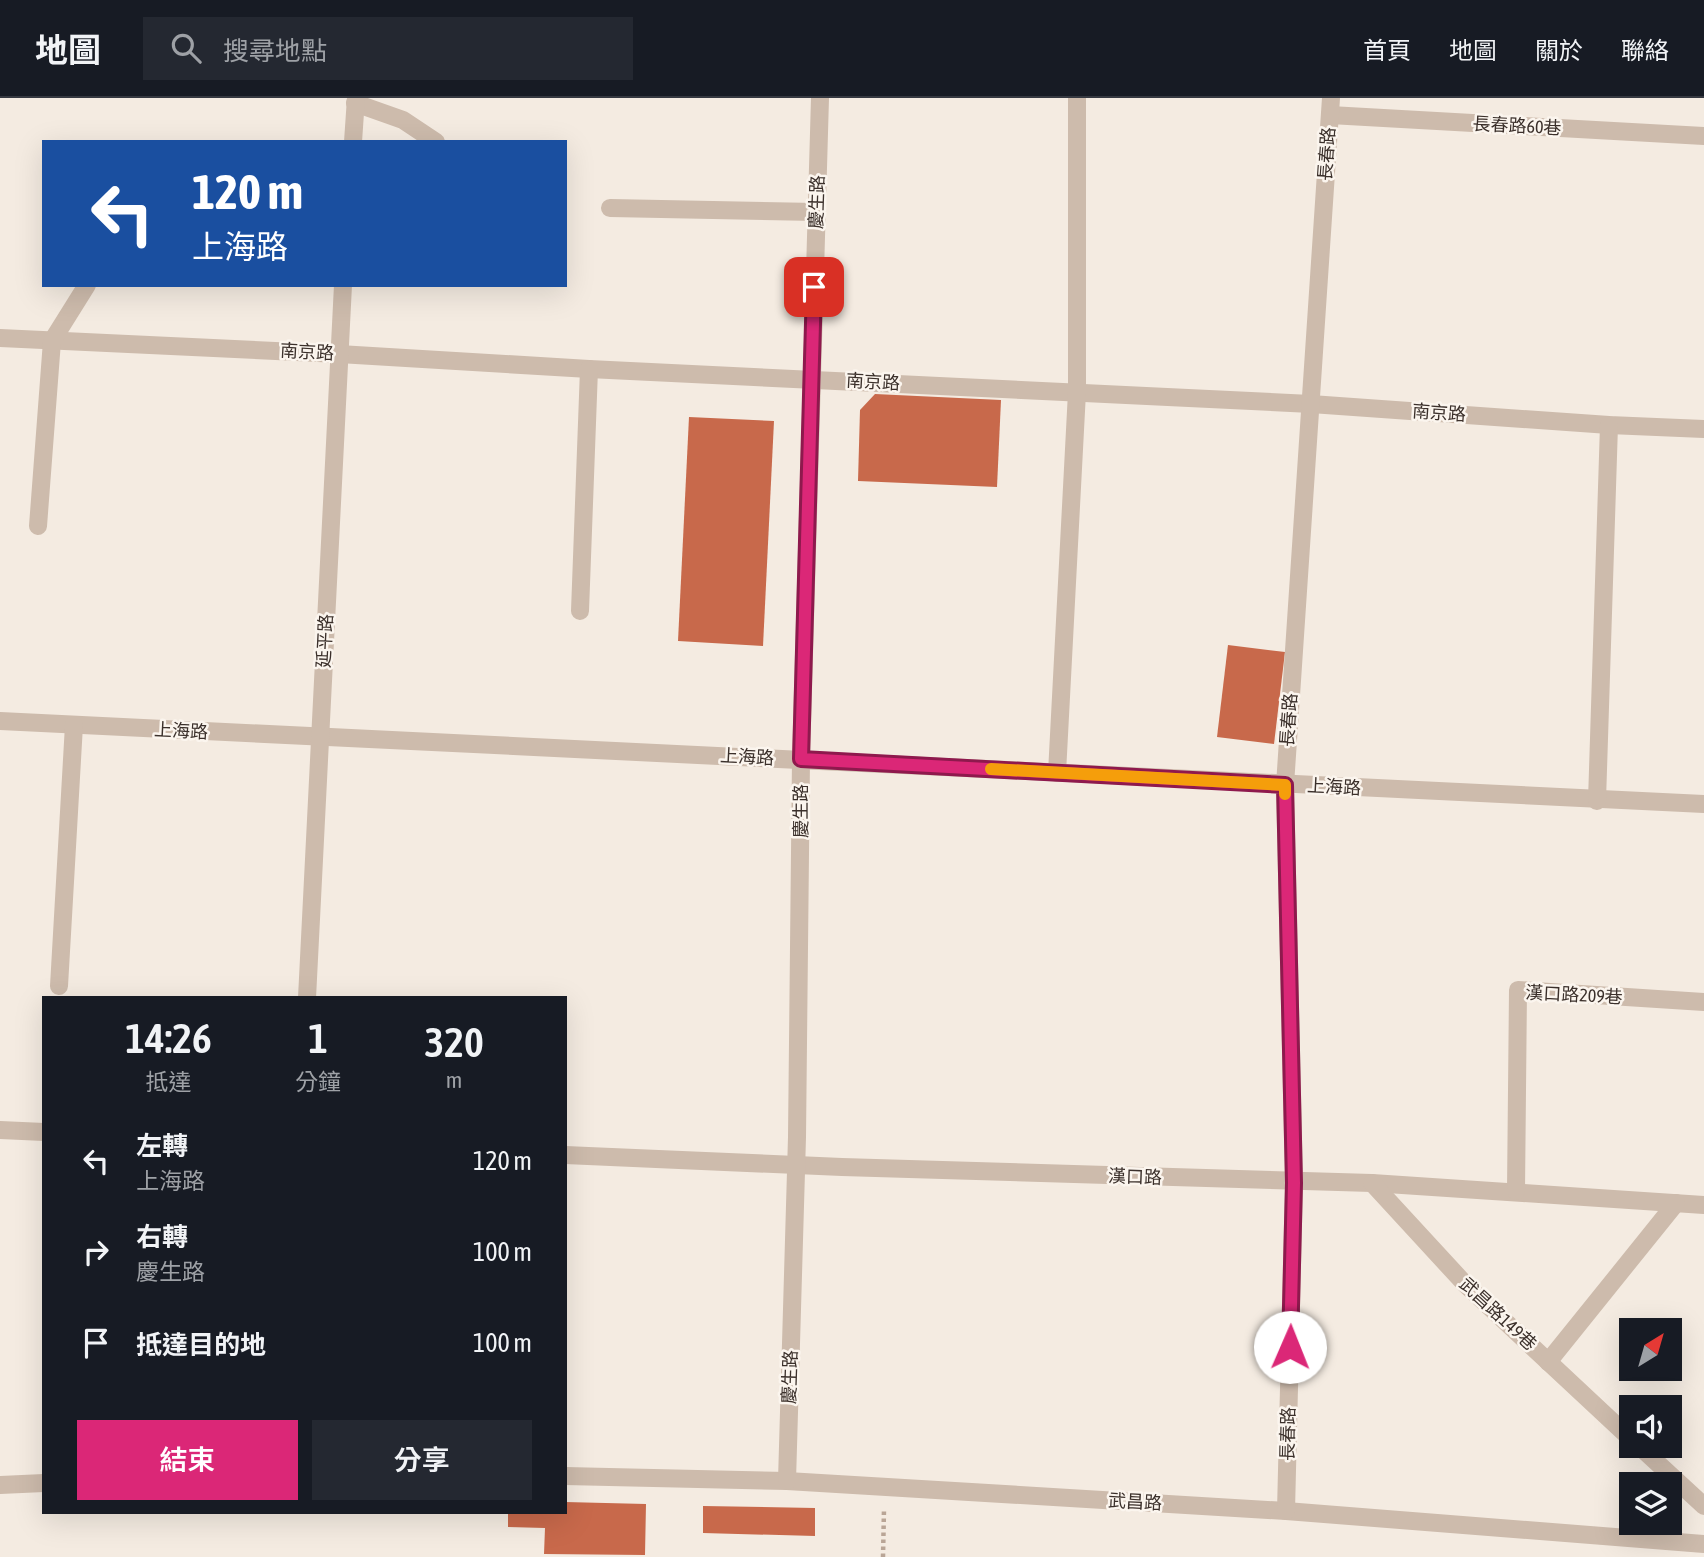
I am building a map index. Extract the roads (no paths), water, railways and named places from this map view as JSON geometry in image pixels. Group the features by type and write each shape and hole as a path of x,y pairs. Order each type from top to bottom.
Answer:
{"street":[{"name":"慶生路","path":"787,1481 797,1164 801,759 820,98"},
{"path":"1058,773 1076,392 1077,98"},
{"path":"353,140 355,101 403,120 433,140"},
{"name":"長春路60巷","path":"1331,107 1704,136"},
{"name":"長春路","path":"1286,1511 1294,1183 1285,785 1331,107"},
{"path":"610,208 817,212"},
{"path":"38,526 52,341 86,287"},
{"name":"延平路","path":"307,996 344,287"},
{"name":"南京路","path":"0,338 1311,404 1704,429"},
{"path":"580,611 589,369"},
{"path":"1597,801 1609,425"},
{"name":"上海路","path":"0,721 801,759 1597,801 1704,804"},
{"path":"58,986 74,725"},
{"name":"漢口路209巷","path":"1516,1191 1518,990 1704,1002"},
{"path":"0,1130 42,1132"},
{"name":"漢口路","path":"567,1155 1294,1183 1372,1183 1704,1205"},
{"name":"武昌路149巷","path":"1372,1183 1465,1284 1619,1427"},
{"path":"1548,1362 1676,1203"},
{"path":"1652,1458 1704,1506"},
{"name":"武昌路","path":"567,1476 787,1481 1286,1511 1704,1544"},
{"path":"0,1485 42,1483"}]}
